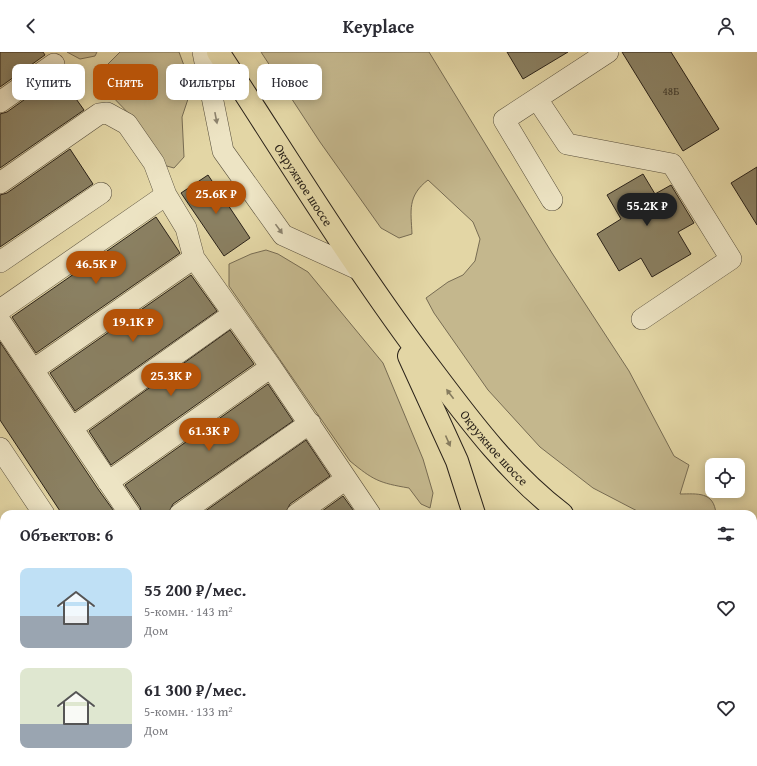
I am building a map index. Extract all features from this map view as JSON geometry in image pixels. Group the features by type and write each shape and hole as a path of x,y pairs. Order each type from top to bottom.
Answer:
{"main road":[{"name":"Окружное шоссе","path":"218,52 391,317 467,417 510,468 536,494 557,510"},
{"name":"Окружное шоссе","path":"391,317 457,461 473,510"}],"lane":[{"path":"203,52 223,151 283,235 360,270"},
{"path":"552,200 504,120 608,52"},
{"path":"0,102 12,94"},
{"path":"537,99 567,144 672,164 731,260 642,319"},
{"path":"0,182 99,114 107,113 127,124 154,164 166,195 186,228 194,258 271,366 367,510"},
{"path":"0,262 101,193"},
{"path":"0,310 166,195"},
{"path":"33,370 194,258"},
{"path":"72,428 233,314"},
{"path":"0,321 127,510"},
{"path":"108,482 271,366"},
{"path":"186,510 310,423"},
{"path":"0,448 41,510"},
{"path":"303,510 346,479"}],"shaded area":[{"path":"67,52 97,52 95,56 80,59"},
{"path":"120,52 179,52 183,64 166,64 166,100 188,100 182,117 184,157 174,168 163,165 134,119 116,100 158,100 158,64 108,64"},
{"path":"261,52 429,52 552,253 629,371 674,456 689,465 680,494 704,495 705,498 712,501 715,510 635,510 593,488 540,447 488,390 434,313 426,298 448,282 463,275 475,261 480,239 473,222 428,180 416,192 413,198 411,211 412,234 399,238 381,228 320,142 292,100 322,100 322,64 269,64"},
{"path":"266,250 278,254 308,272 383,363 423,459 433,493 430,508 421,504 409,488 377,480 350,461 229,286 229,264 251,254"}],"building":[{"path":"0,52 43,52 45,55 32,64 12,64 12,78 0,87"},
{"path":"507,52 568,52 523,79"},
{"path":"622,52 671,52 719,129 683,151"},
{"path":"24,100 77,100 84,110 0,168 0,114 7,112"},
{"path":"70,149 93,184 0,247 0,195 7,193"},
{"path":"757,167 757,225 731,183"},
{"path":"643,174 655,194 671,185 694,223 678,232 691,254 652,277 641,258 619,271 597,234 621,219 607,195"},
{"path":"208,175 250,238 224,256 181,193"},
{"path":"156,217 180,253 36,353 12,317"},
{"path":"191,275 217,311 75,411 50,373"},
{"path":"230,330 254,364 111,465 89,431"},
{"path":"0,342 113,510 59,510 0,420"},
{"path":"268,384 293,421 173,504 170,510 141,510 125,485"},
{"path":"306,440 330,476 290,504 287,510 207,510"},
{"path":"343,496 353,510 324,510"}]}
